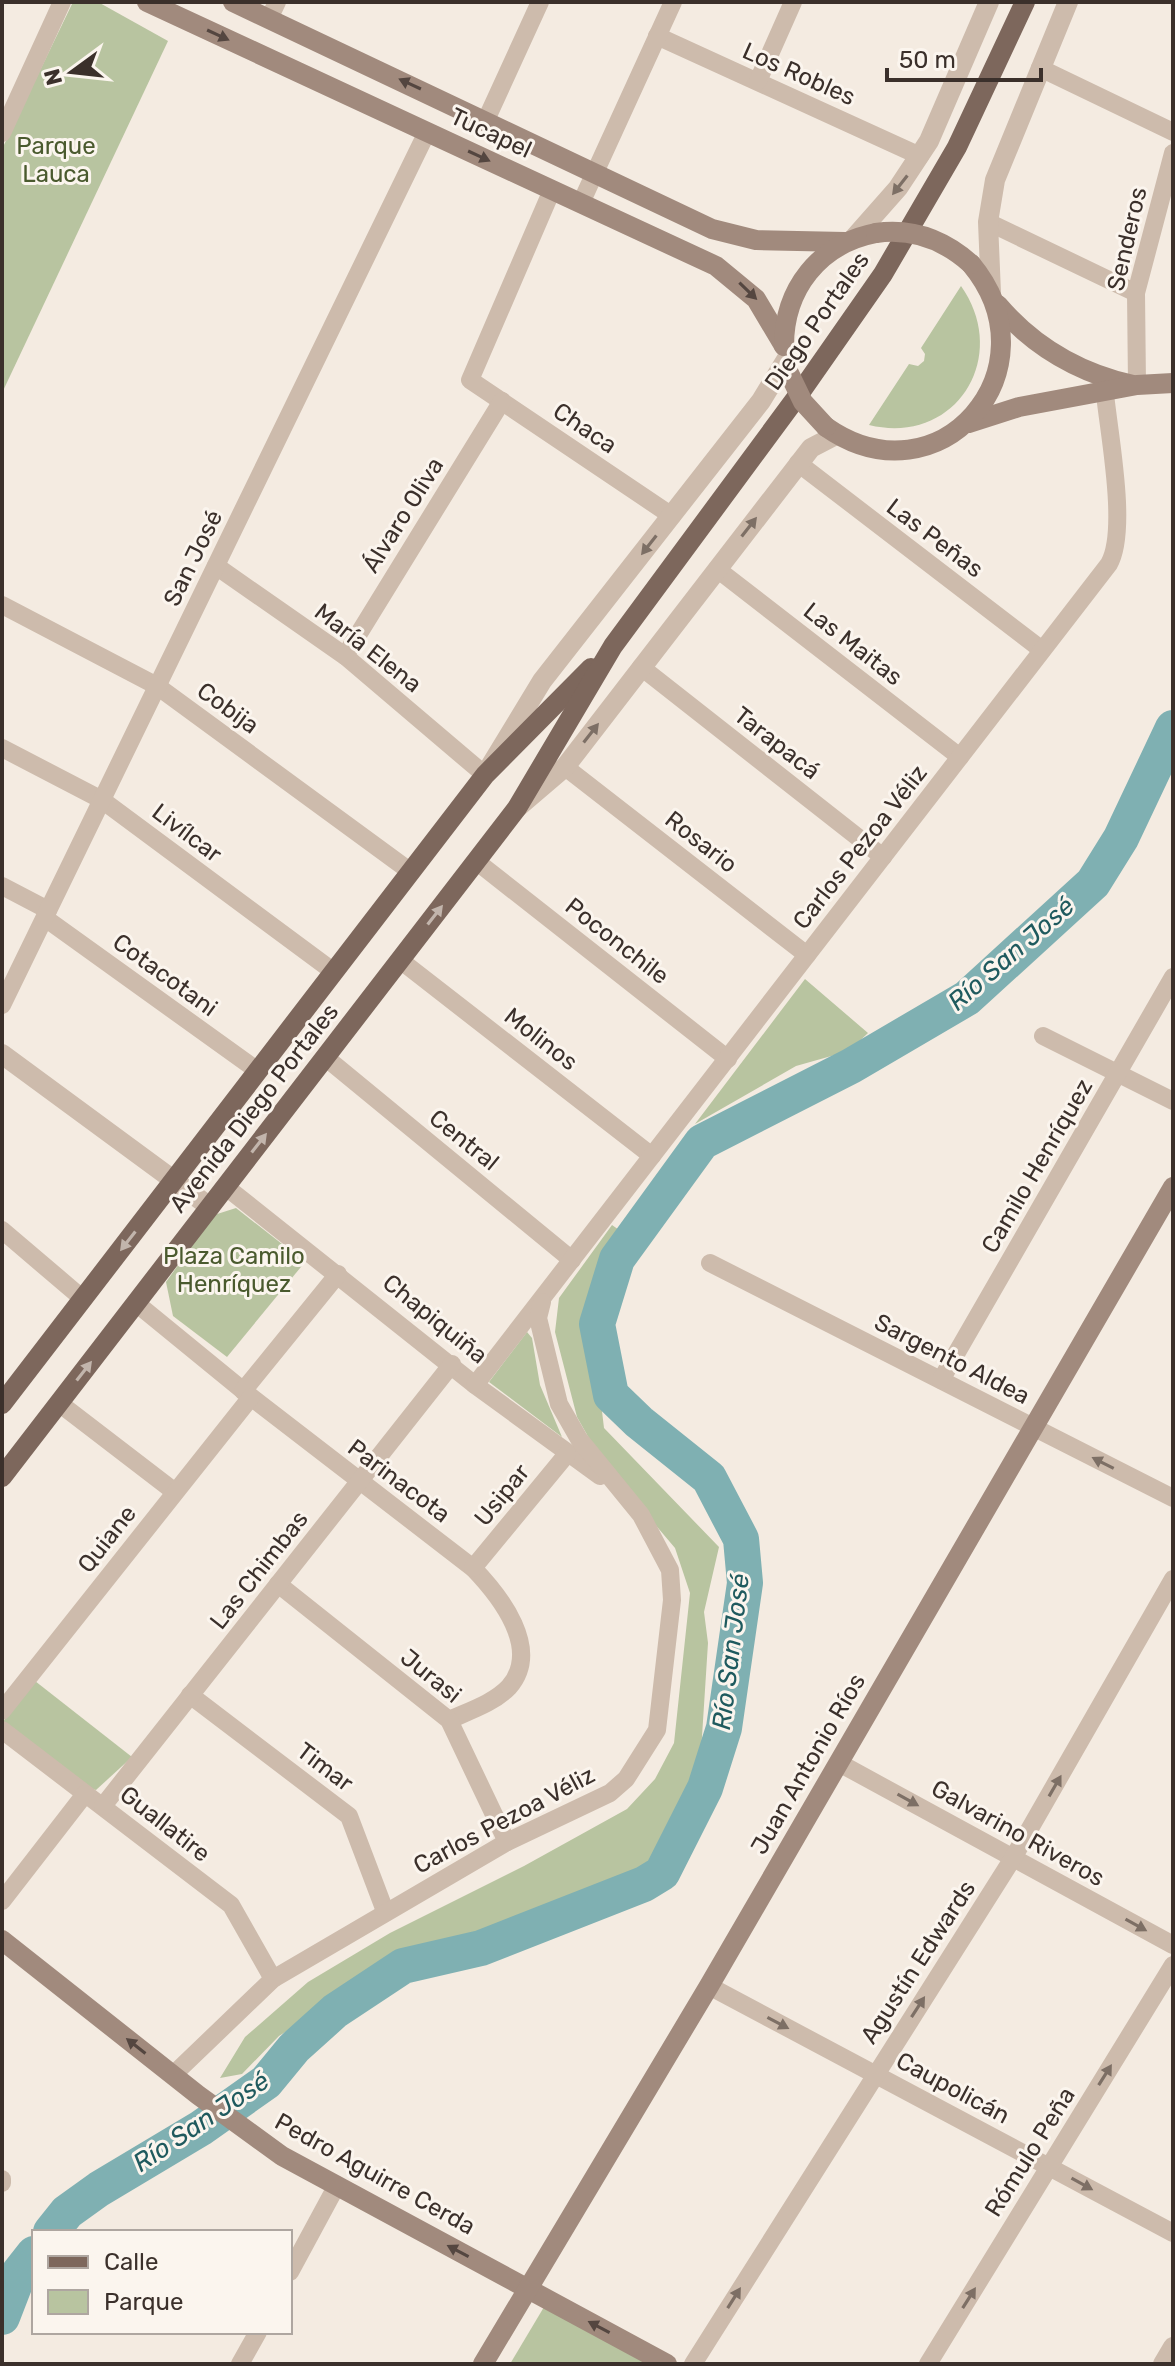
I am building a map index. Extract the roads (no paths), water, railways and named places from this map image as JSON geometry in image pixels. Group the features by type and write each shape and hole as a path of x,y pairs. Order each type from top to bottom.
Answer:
{"main road":[{"name":"Tucapel","path":"147,2 731,276 767,312 786,359"},
{"name":"Tucapel","path":"233,2 273,11 486,120 726,234 776,242 849,240"},
{"name":"Diego Portales","path":"517,808 613,646 818,368 883,274 969,125 1025,2"},
{"path":"876,233 921,235 953,249 971,264 1019,327 1047,350 1090,372 1156,384 1004,410 924,447 898,451 860,445 831,431 803,402 786,359 788,312 802,280 817,262 849,240 876,233"},
{"path":"959,429 981,406 996,378 1002,331 993,296"},
{"name":"Diego Portales","path":"485,775 613,646"},
{"name":"Avenida Diego Portales","path":"2,1402 485,775"},
{"name":"Avenida Diego Portales","path":"2,1477 517,808"},
{"name":"Juan Antonio Ríos","path":"483,2364 709,1986 1173,1187"},
{"name":"Pedro Aguirre Cerda","path":"2,1940 198,2095 270,2147 667,2364"}],"street":[{"path":"2,133 62,2"},
{"path":"486,120 540,2"},
{"path":"581,203 673,2"},
{"path":"758,81 793,2"},
{"name":"Diego Portales","path":"849,240 898,188 920,156 938,124 989,2"},
{"path":"993,296 988,222 995,180 1068,2"},
{"name":"Los Robles","path":"657,36 920,156"},
{"path":"1040,68 1173,132"},
{"name":"San José","path":"2,1005 427,132"},
{"name":"Senderos","path":"1156,384 1136,293 1173,153"},
{"name":"Chaca","path":"552,190 470,380 672,516"},
{"path":"988,222 1136,293"},
{"name":"Diego Portales","path":"485,775 542,681 761,401 786,359"},
{"name":"Carlos Pezoa Véliz","path":"475,1385 1116,550 1118,522 1105,394"},
{"name":"Álvaro Oliva","path":"345,656 502,401"},
{"path":"517,808 565,767 798,463 831,431"},
{"name":"Las Peñas","path":"798,463 1042,650"},
{"name":"María Elena","path":"216,566 345,656 485,775"},
{"name":"Las Maitas","path":"717,569 960,757"},
{"name":"Cobija","path":"2,605 157,686 411,872"},
{"name":"Tarapacá","path":"641,667 883,857"},
{"name":"Livílcar","path":"2,748 102,800 334,972"},
{"name":"Rosario","path":"565,767 807,955"},
{"name":"Poconchile","path":"476,861 728,1059"},
{"name":"Cotacotani","path":"2,886 46,914 258,1071"},
{"name":"Molinos","path":"400,960 652,1156"},
{"name":"Camilo Henríquez","path":"941,1380 1173,977"},
{"path":"1043,1036 1173,1101"},
{"path":"2,1054 210,1207"},
{"name":"Central","path":"325,1057 572,1260"},
{"name":"Chapiquiña","path":"226,1187 475,1385 567,1454 616,1486"},
{"path":"2,1230 83,1299"},
{"name":"Sargento Aldea","path":"710,1263 1173,1498"},
{"name":"Quiane","path":"2,1711 175,1492 338,1274"},
{"name":"Carlos Pezoa Véliz","path":"173,2075 273,1979 507,1842 610,1793 626,1779 657,1730 672,1600 670,1570 641,1515 579,1439 559,1404 538,1318 544,1296"},
{"name":"Parinacota","path":"136,1303 247,1394 473,1568 509,1613 522,1652 517,1674 508,1687 449,1720"},
{"name":"Las Chimbas","path":"103,1806 452,1364"},
{"path":"59,1403 175,1492"},
{"name":"Usipar","path":"473,1568 567,1454"},
{"name":"Agustín Edwards","path":"693,2364 1013,1858 1173,1579"},
{"name":"Jurasi","path":"278,1584 449,1720 507,1842"},
{"name":"Timar","path":"190,1695 349,1816 385,1911"},
{"name":"Guallatire","path":"2,1730 231,1905 273,1979"},
{"name":"Galvarino Riveros","path":"839,1763 1173,1945"},
{"path":"2,1901 85,1794"},
{"name":"Rómulo Peña","path":"928,2364 1173,1965"},
{"name":"Caupolicán","path":"709,1986 1173,2233"},
{"path":"292,2268 337,2185"},
{"path":"240,2364 257,2334"},
{"path":"1163,2364 1173,2347"}],"waterway":[{"name":"Río San José","path":"53,2230 67,2212 99,2189 201,2128 266,2082 294,2048 335,2011 403,1966 481,1948 644,1884 662,1873 705,1788 724,1728 745,1583 741,1539 709,1478 639,1422 611,1395 597,1324 617,1259 702,1142 851,1066 967,998 1093,883 1121,838 1173,728"},
{"name":"Río San José","path":"2,2317 19,2273 32,2257"}],"park label":[{"name":"Parque Lauca","path":"56,160"},
{"name":"Plaza Camilo Henríquez","path":"234,1270"}]}
